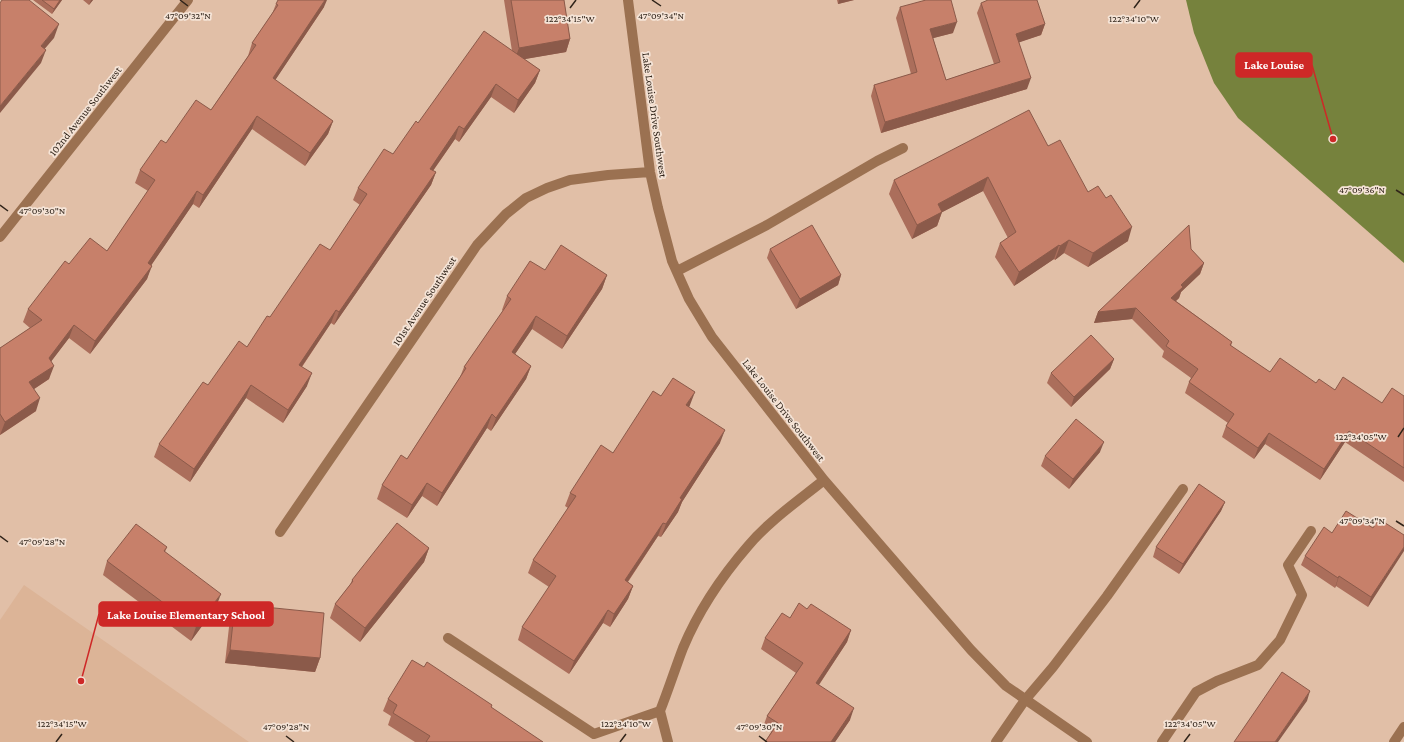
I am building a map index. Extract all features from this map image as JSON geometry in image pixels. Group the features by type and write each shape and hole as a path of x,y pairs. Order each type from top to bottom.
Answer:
{"street":[{"name":"102nd Avenue Southwest","path":"0,237 188,0"},
{"name":"Lake Louise Drive Southwest","path":"628,0 650,172 658,208 672,261 689,299 712,337 824,480 971,650 1006,686 1087,742"},
{"path":"677,271 767,225 903,148"},
{"name":"101st Avenue Southwest","path":"280,532 477,245 506,214 526,198 570,180 650,172"},
{"path":"668,742 660,712 683,647 698,618 721,580 748,545 767,526 824,480"},
{"path":"996,742 1025,700 1053,667 1107,596 1183,489"},
{"path":"1162,742 1196,692 1217,681 1258,665 1280,640 1302,595 1288,565 1311,531"},
{"path":"448,638 594,734 660,712"},
{"path":"1394,742 1404,727"}],"shaded area":[{"path":"1186,0 1404,0 1404,263 1238,118 1214,83 1194,33"},
{"path":"24,585 249,742 0,742 0,620"}],"building":[{"path":"2,0 29,0 59,24 41,46 46,50 0,106 0,3"},
{"path":"42,0 60,0 54,9"},
{"path":"278,0 325,0 273,78 333,121 310,153 257,116 203,195 197,191 148,263 152,266 95,341 74,325 49,358 54,366 29,382 40,398 5,422 0,414 0,348 42,320 28,309 65,261 69,264 90,238 107,251 155,180 140,170 161,140 166,143 196,100 211,110 256,45 252,43 278,5 276,4"},
{"path":"511,0 564,0 570,39 519,48"},
{"path":"926,0 951,0 957,22 930,29 946,80 1000,62 981,3 988,0 1037,0 1045,24 1016,34 1031,78 885,122 874,85 917,72 900,7"},
{"path":"484,31 540,70 518,100 496,84 464,129 459,126 430,169 436,172 339,312 336,310 299,365 312,373 288,410 251,385 194,469 159,444 203,382 208,385 239,341 247,347 267,316 270,317 320,244 330,250 367,194 358,188 384,149 393,154 416,121 418,123"},
{"path":"1029,110 1048,146 1060,140 1088,192 1098,186 1106,198 1111,195 1132,227 1093,253 1069,240 1019,272 1000,243 1016,232 988,177 938,204 942,212 917,225 894,180"},
{"path":"812,225 841,275 800,299 770,249"},
{"path":"1189,225 1191,249 1204,263 1181,285 1183,287 1171,298 1232,342 1230,345 1270,372 1280,358 1316,383 1319,379 1335,390 1343,377 1382,403 1392,388 1404,396 1404,468 1349,431 1324,469 1269,433 1258,448 1226,426 1234,414 1189,382 1198,369 1166,346 1169,341 1136,308 1098,312"},
{"path":"561,245 607,275 567,336 536,316 512,352 531,366 496,418 492,414 442,493 427,483 412,505 382,485 401,455 407,459 466,368 464,367 511,299 507,296 530,261 545,270"},
{"path":"1091,335 1114,359 1074,397 1051,373"},
{"path":"673,378 695,392 686,405 725,430 680,498 682,499 666,524 663,523 625,580 633,586 614,614 608,610 574,661 522,627 556,576 533,560 576,496 570,493 601,445 613,453 653,391 661,396"},
{"path":"1076,419 1104,442 1073,479 1045,456"},
{"path":"1199,484 1225,502 1183,564 1156,547"},
{"path":"1346,511 1373,528 1379,519 1404,535 1404,547 1371,597 1339,576 1338,578 1305,556 1324,527 1332,533"},
{"path":"397,523 429,548 365,628 335,604"},
{"path":"136,524 167,547 164,551 221,594 196,627 107,561"},
{"path":"799,603 807,609 811,604 851,630 816,683 854,708 831,742 765,742 778,723 767,716 803,663 765,638 782,613 790,618"},
{"path":"235,604 324,613 320,658 230,650"},
{"path":"412,660 424,667 427,662 492,705 491,707 543,742 426,742 430,736 393,713 397,705 388,699"},
{"path":"1282,672 1310,691 1275,742 1234,742"}],"place":[{"name":"Lake Louise","path":"1333,139"},
{"name":"Lake Louise Elementary School","path":"81,681"}]}
